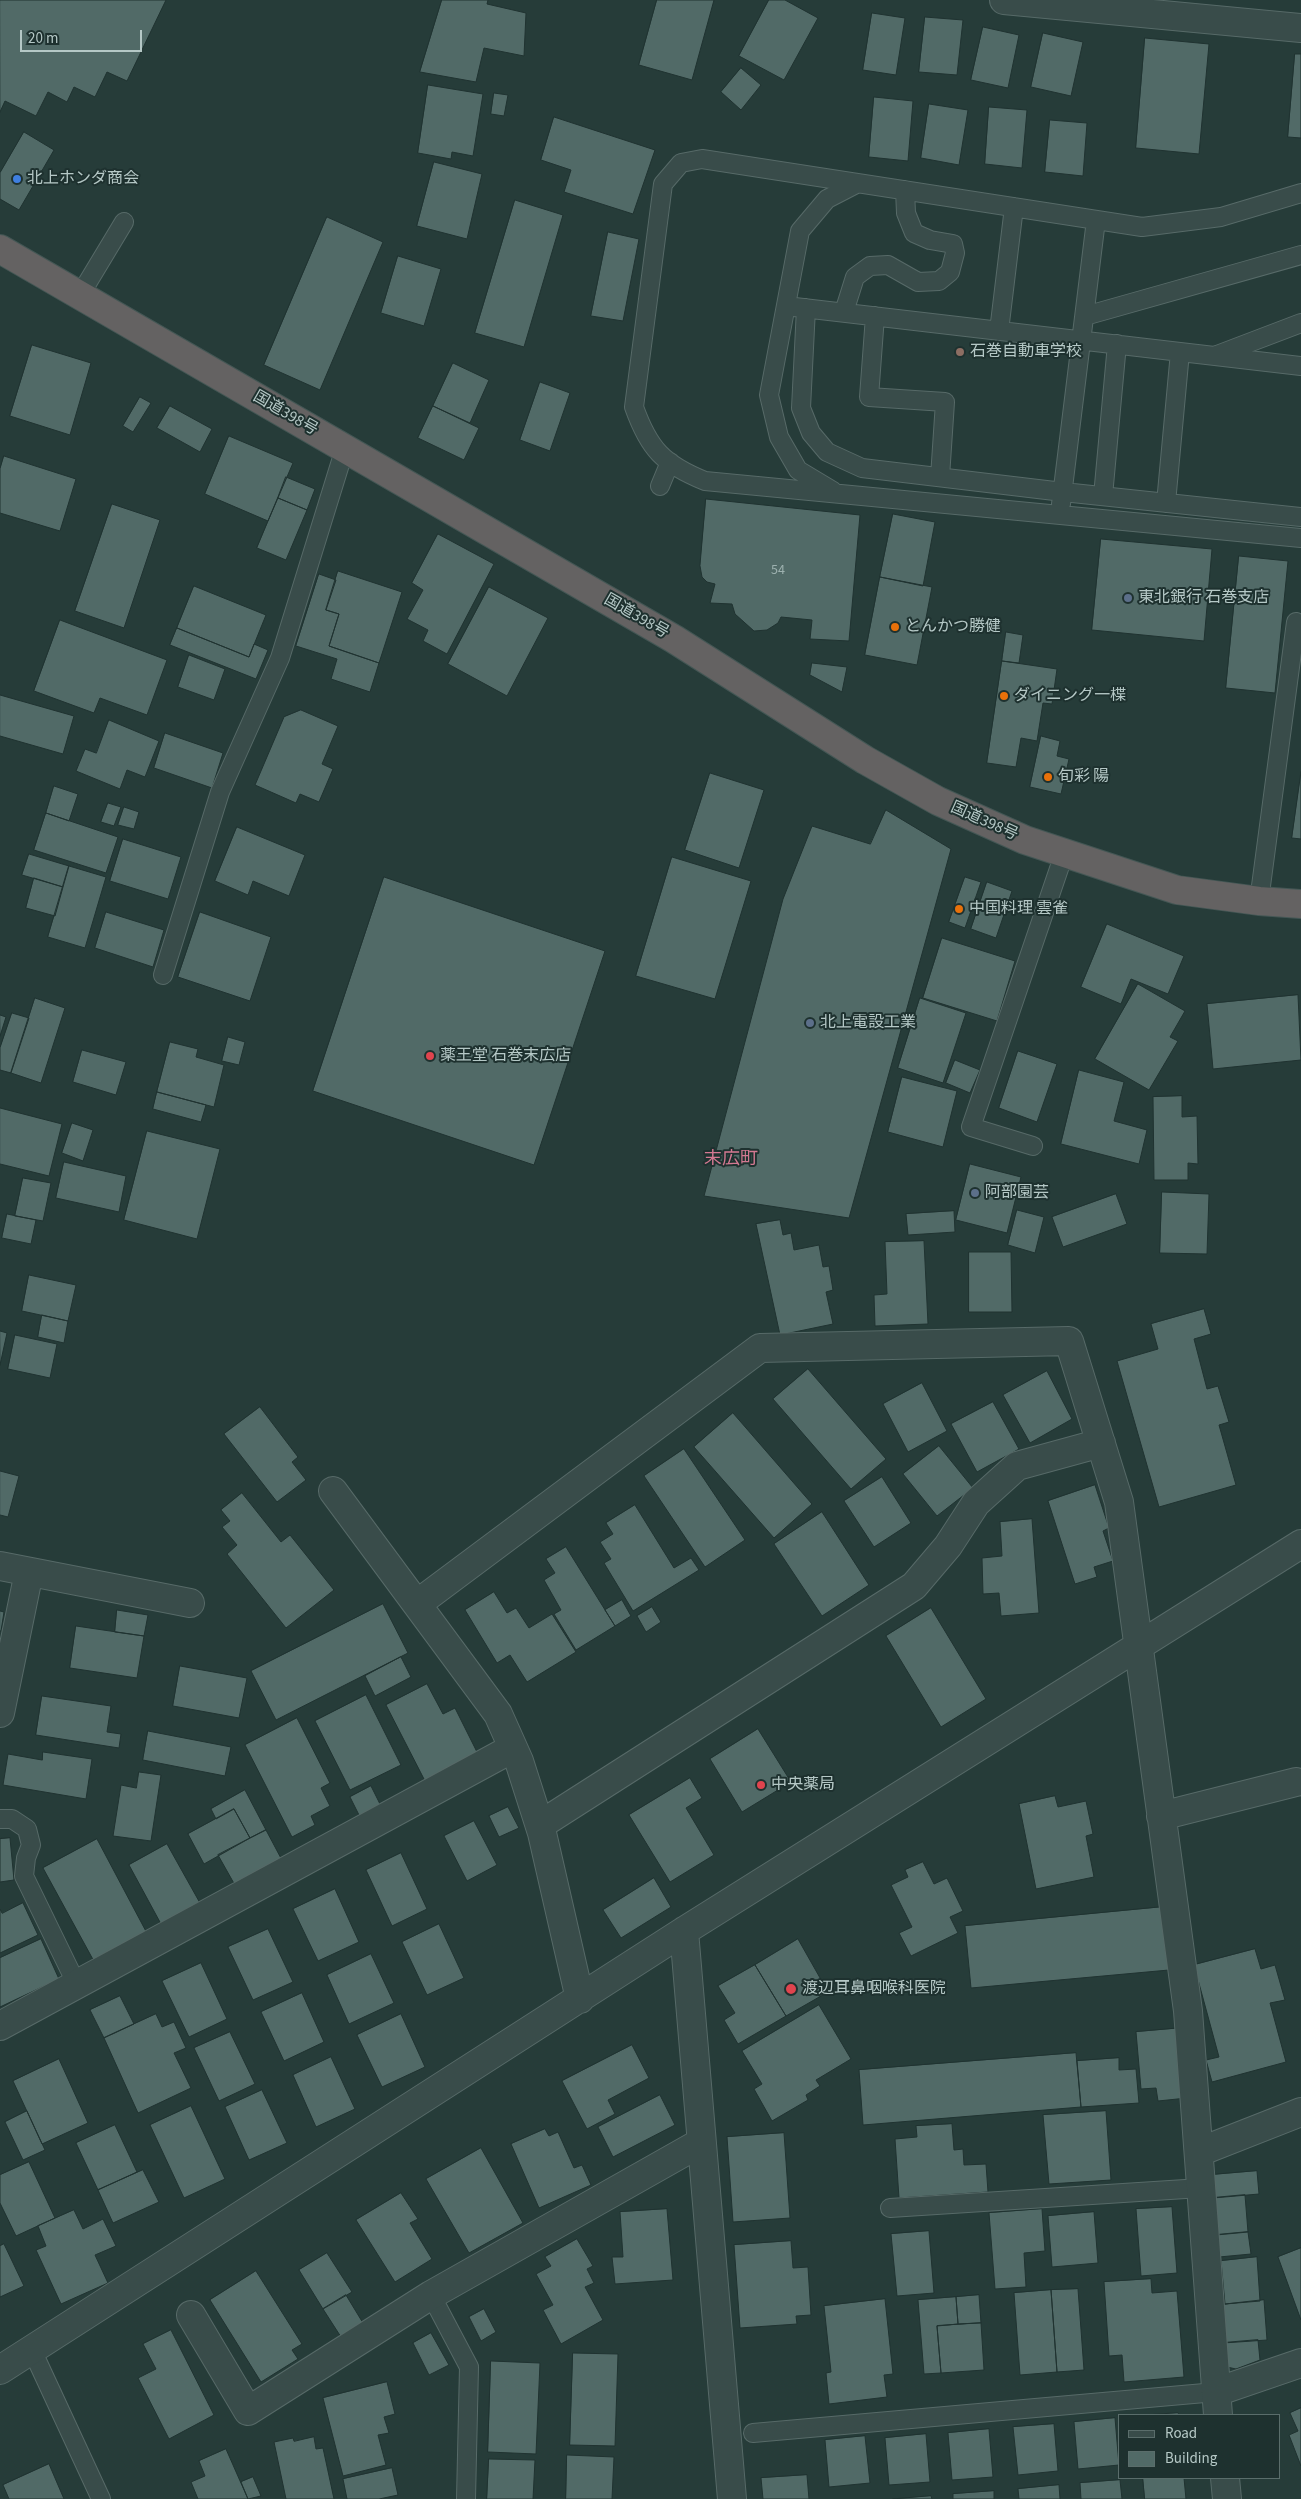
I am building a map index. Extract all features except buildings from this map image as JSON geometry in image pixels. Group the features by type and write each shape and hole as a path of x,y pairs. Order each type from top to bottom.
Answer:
{"highway":[{"name":"国道398号","path":"0,248 674,639 865,760 946,805 1025,840 1177,890 1259,901 1301,904"}],"street":[{"path":"1004,0 1301,28"},
{"path":"417,1604 760,1348 1069,1342 1119,1502 1188,2011 1217,2404 1301,2363"},
{"path":"540,1825 914,1586 948,1546 976,1503 1017,1466 1101,1443"},
{"path":"333,1491 498,1714 513,1748 540,1825 580,1999"},
{"path":"0,2370 684,1931 1301,1544"},
{"path":"0,1566 190,1603"},
{"path":"0,1713 29,1572"},
{"path":"0,2026 513,1748"},
{"path":"1161,1816 1296,1782"},
{"path":"684,1931 700,2143 732,2499"},
{"path":"1198,2152 1301,2112"},
{"path":"190,2315 248,2411 431,2296 700,2143"},
{"path":"1225,2479 1227,2499"}],"lane":[{"path":"1301,193 1221,217 1142,227 702,159 681,164 663,184 634,406 644,433 659,453 679,470 705,481 1301,538"},
{"path":"838,494 798,470 779,437 770,395 800,231 827,199 858,183"},
{"path":"844,312 855,276 870,266 888,265 918,282 939,281 950,272 955,253 953,244 930,240 914,233 906,213 905,190"},
{"path":"999,331 1014,207"},
{"path":"1060,515 1096,220"},
{"path":"80,295 124,222"},
{"path":"1085,316 1301,256"},
{"path":"786,306 1301,366"},
{"path":"806,308 801,408 811,432 827,452 862,468 1063,492 1301,517"},
{"path":"875,316 869,397 946,402 940,477"},
{"path":"1214,356 1301,323"},
{"path":"1102,496 1117,344"},
{"path":"1166,503 1180,352"},
{"path":"162,974 220,792 280,658 345,448"},
{"path":"660,486 670,462"},
{"path":"1259,901 1296,622"},
{"path":"1033,1146 972,1128 1064,854"},
{"path":"0,1819 12,1819 27,1829 31,1845 26,1858 24,1876 77,1985"},
{"path":"890,2208 1201,2188"},
{"path":"431,2296 469,2367 466,2499"},
{"path":"32,2350 101,2499"},
{"path":"753,2433 1217,2404"}],"place":[{"name":"北上ホンダ商会","path":"17,179"},
{"name":"石巻自動車学校","path":"960,352"},
{"name":"東北銀行 石巻支店","path":"1128,598"},
{"name":"とんかつ勝健","path":"895,627"},
{"name":"ダイニング一楪","path":"1004,696"},
{"name":"旬彩 陽","path":"1048,777"},
{"name":"中国料理 雲雀","path":"959,909"},
{"name":"北上電設工業","path":"810,1023"},
{"name":"薬王堂 石巻末広店","path":"430,1056"},
{"name":"阿部園芸","path":"975,1193"},
{"name":"中央薬局","path":"761,1785"},
{"name":"渡辺耳鼻咽喉科医院","path":"791,1989"}],"district":[{"name":"末広町","path":"731,1160"}]}
